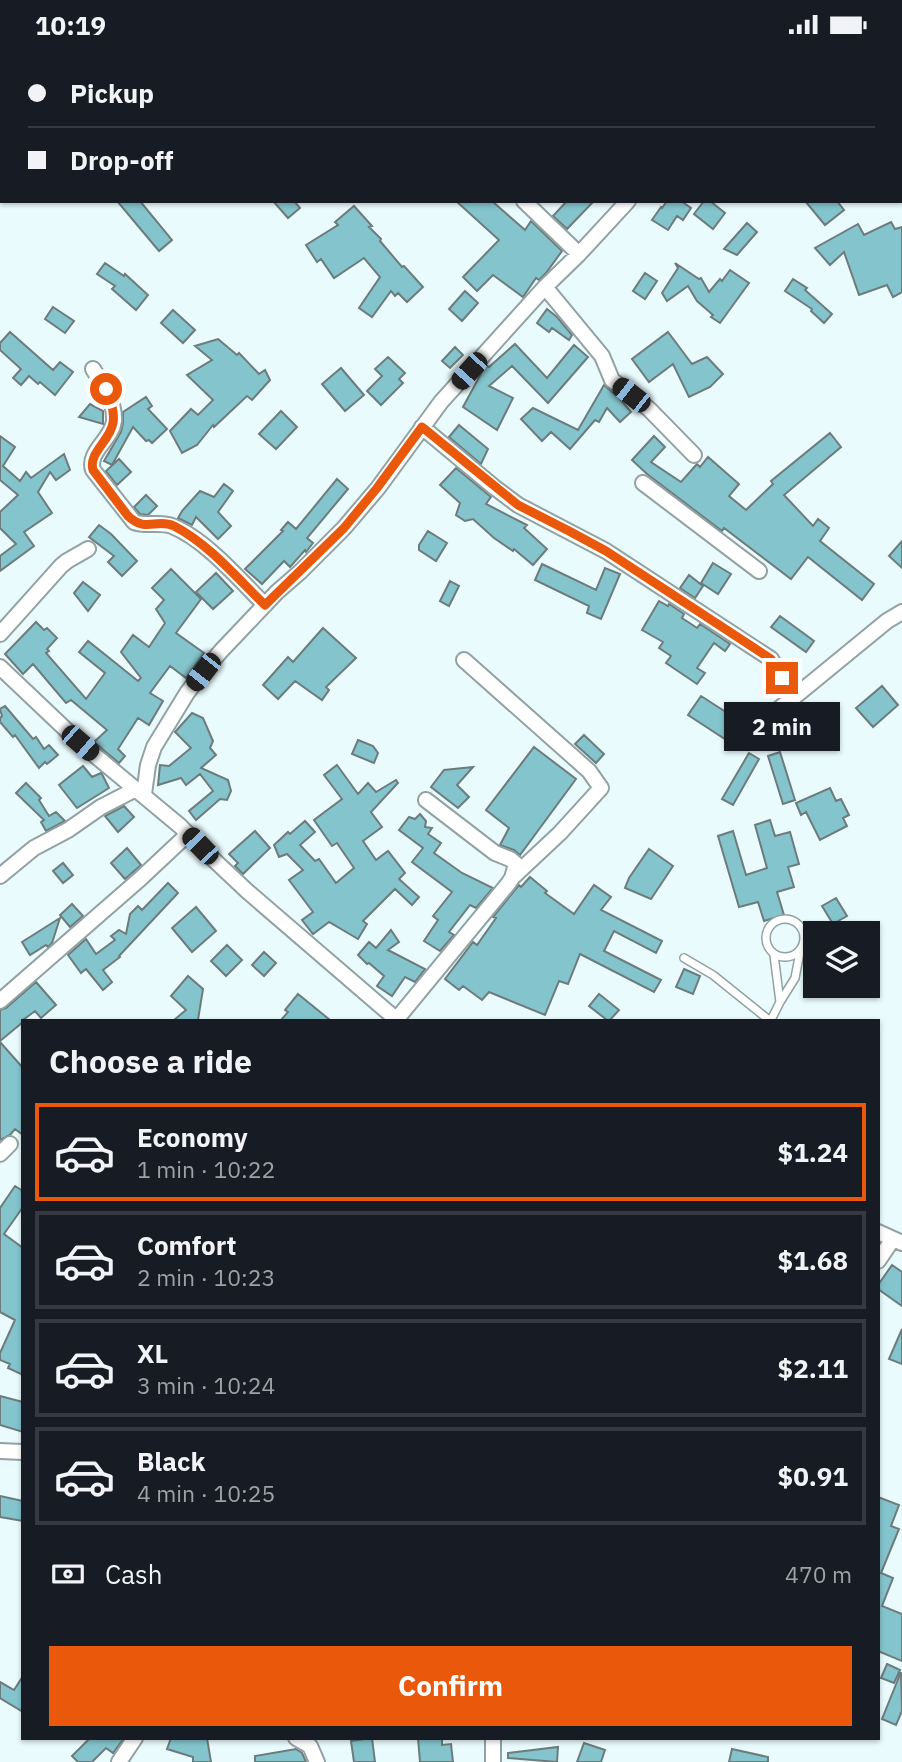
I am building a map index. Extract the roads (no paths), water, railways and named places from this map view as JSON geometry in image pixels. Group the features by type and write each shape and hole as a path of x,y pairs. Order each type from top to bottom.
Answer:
{"street":[{"path":"526,203 579,254"},
{"path":"140,791 153,747 203,672 265,605 344,528 441,402 545,287 626,203"},
{"path":"545,287 602,356 612,380 649,409 694,455"},
{"path":"93,369 111,400 114,420 109,434 93,459 93,470 134,522 143,525 171,525 187,534 206,548 265,605"},
{"path":"422,427 518,505 606,551 771,659 793,698"},
{"path":"643,483 759,571"},
{"path":"0,634 61,566 88,549"},
{"path":"764,720 887,621 902,612"},
{"path":"398,1019 512,877 560,833 601,788 589,771 464,660"},
{"path":"0,667 80,743 140,791 247,891 396,1019"},
{"path":"0,876 34,848 68,830 101,807 140,791"},
{"path":"426,800 495,853 516,864 512,877"},
{"path":"0,1001 188,834"},
{"path":"880,1233 897,1241 880,1259"},
{"path":"0,1451 21,1452"},
{"path":"119,1762 134,1740"},
{"path":"300,1740 310,1746 317,1762"},
{"path":"493,1740 493,1762"}],"lane":[{"path":"771,1019 795,978 805,939 801,926 790,919 776,920 767,931 766,944 774,955 780,1002"},
{"path":"774,955 788,958 800,952"},
{"path":"684,958 713,975 769,1019"}]}
